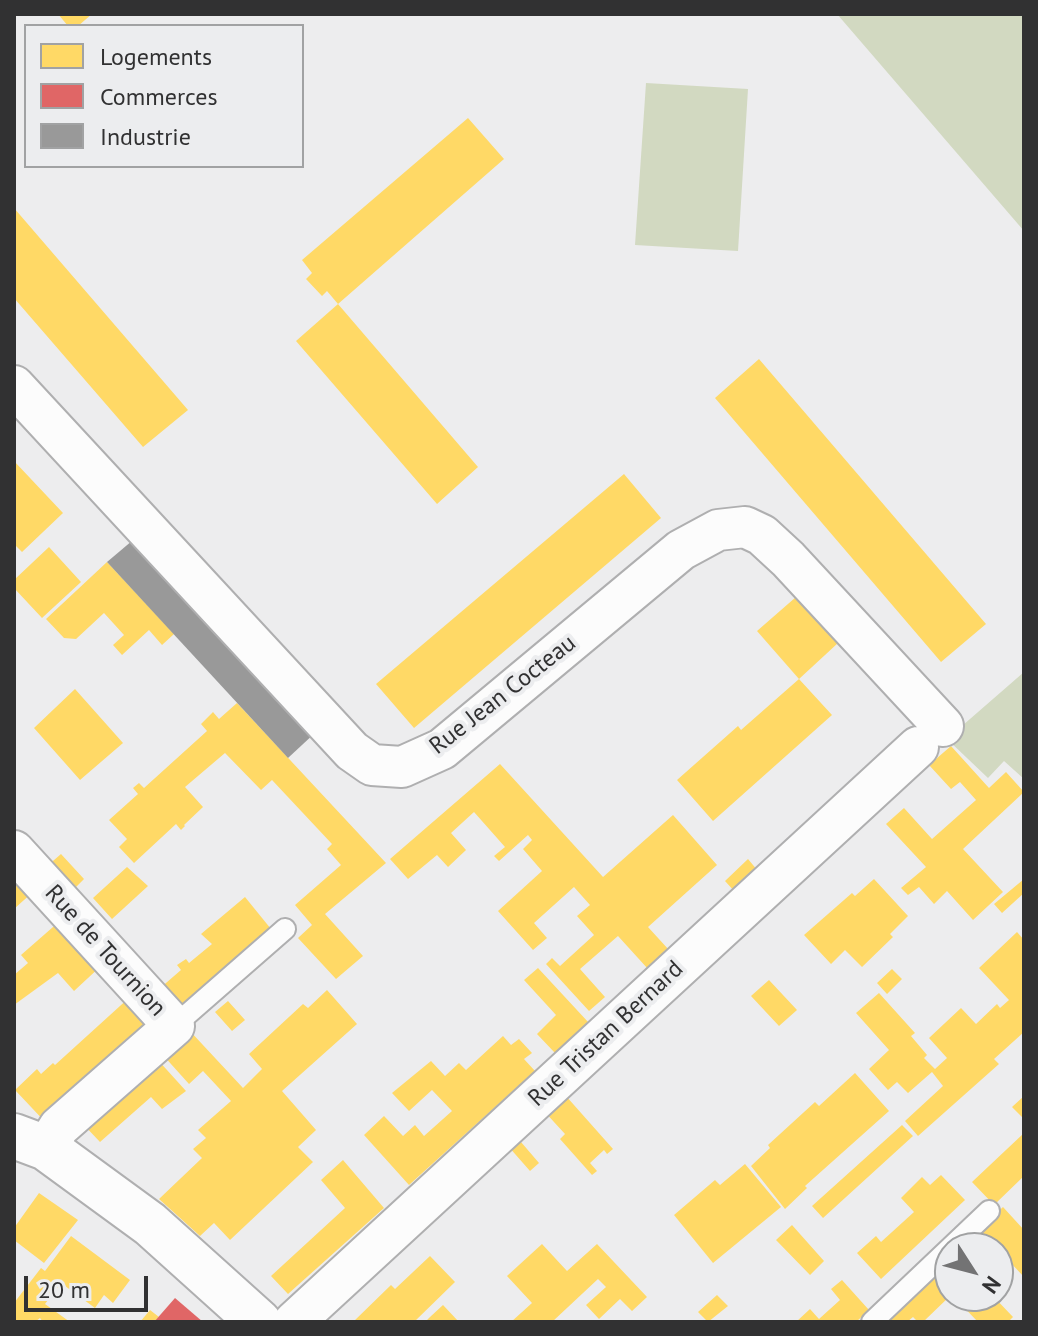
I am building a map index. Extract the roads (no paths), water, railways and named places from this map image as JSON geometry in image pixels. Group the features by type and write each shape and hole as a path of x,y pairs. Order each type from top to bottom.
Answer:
{"street":[{"name":"Rue Jean Cocteau","path":"14,386 352,751 372,765 402,767 442,749 681,550 718,530 745,527 762,535 788,559 931,736"},
{"name":"Rue Tristan Bernard","path":"294,1322 931,736"},
{"name":"Rue de Tournion","path":"14,851 174,1026 59,1127 30,1142"},
{"path":"30,1142 150,1224 259,1322"}],"lane":[{"path":"174,1026 285,929"},
{"path":"872,1322 989,1211"}]}
